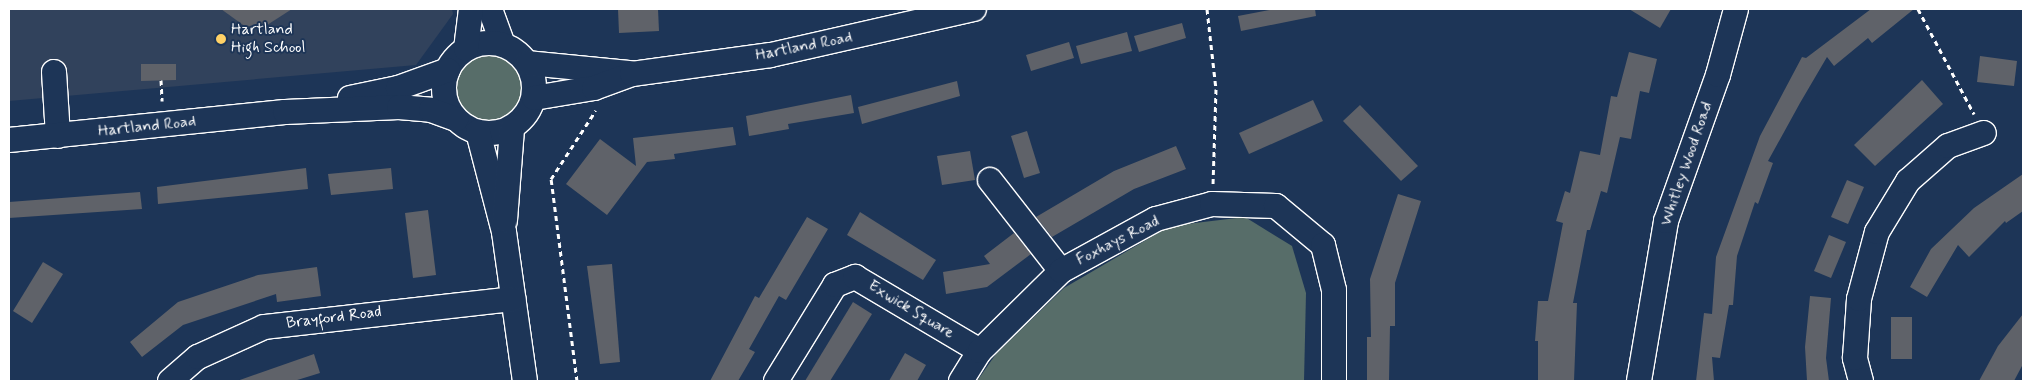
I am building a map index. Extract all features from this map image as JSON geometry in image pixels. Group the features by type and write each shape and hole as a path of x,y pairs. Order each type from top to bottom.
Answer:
{"street":[{"path":"466,49 471,9"},
{"path":"490,9 503,44"},
{"name":"Hartland Road","path":"534,98 594,88 632,74 771,55 974,9"},
{"name":"Whitley Wood Road","path":"1639,381 1666,221 1718,75 1736,9"},
{"path":"482,43 503,44 517,52 528,63 534,80 534,98 522,119 512,128 495,133 478,132 456,119 444,103 443,84 448,70 466,49 482,43"},
{"name":"Hartland Road","path":"528,63 632,74"},
{"name":"Hartland Road","path":"285,112 398,88 448,70"},
{"path":"54,72 58,136"},
{"name":"Hartland Road","path":"9,140 285,112 399,107 430,110 456,119"},
{"path":"504,232 512,128"},
{"path":"478,132 504,232 525,381"},
{"path":"1861,381 1855,358 1859,299 1877,232 1908,181 1948,146 1984,133"},
{"path":"990,180 1061,271"},
{"name":"Foxhays Road","path":"961,381 980,351 1061,271 1156,219 1212,204 1276,206 1323,245 1334,290 1334,381"},
{"name":"Exwick Square","path":"776,381 835,285 855,277 980,351"},
{"name":"Brayford Road","path":"170,381 198,357 264,327 513,299"}],"path":[{"path":"1207,9 1216,89 1212,204"},
{"path":"1918,9 1984,133"},
{"path":"161,80 162,101"},
{"path":"577,381 550,179 596,109"}],"shaded area":[{"name":"Hartland High School","path":"9,9 452,9 453,14 416,65 9,101"}],"green space":[{"path":"488,52 507,58 517,68 523,87 517,106 507,116 488,122 469,116 459,106 453,87 459,68 469,58"},
{"path":"1245,217 1292,246 1306,293 1304,381 977,381 996,354 1064,288 1170,226"}],"building":[{"path":"221,9 292,9 264,27 250,30"},
{"path":"618,9 658,9 659,31 619,33"},
{"path":"1274,9 1315,9 1316,16 1241,31 1238,16"},
{"path":"1629,9 1671,9 1660,28"},
{"path":"1871,9 1914,9 1872,43 1868,38 1834,66 1827,57 1800,103 1768,161 1773,163 1758,204 1755,202 1737,256 1733,305 1729,305 1720,358 1712,357 1714,381 1696,381 1704,313 1712,314 1716,257 1760,136 1802,57 1806,58"},
{"path":"1182,23 1186,38 1139,52 1134,36"},
{"path":"1127,32 1132,51 1081,64 1076,46"},
{"path":"1069,42 1074,58 1031,71 1026,55"},
{"path":"1629,52 1657,59 1649,93 1640,91 1631,139 1620,137 1607,193 1601,191 1590,230 1587,230 1573,303 1577,303 1574,381 1538,381 1538,341 1535,341 1538,301 1548,301 1563,223 1556,221 1565,191 1570,193 1580,151 1600,155 1611,96 1617,97"},
{"path":"1980,56 2017,61 2014,86 1977,82"},
{"path":"141,64 176,64 176,80 141,81"},
{"path":"1922,80 1943,104 1875,166 1854,145"},
{"path":"957,81 960,96 862,124 858,107"},
{"path":"851,95 854,113 788,124 789,129 749,136 746,116"},
{"path":"1313,100 1323,121 1249,154 1239,133"},
{"path":"1360,105 1418,166 1401,181 1343,121"},
{"path":"733,127 736,145 674,154 675,159 647,162 607,215 566,184 600,139 636,166 633,138"},
{"path":"1027,131 1040,173 1024,178 1011,136"},
{"path":"1176,146 1186,169 1134,189 1052,237 1036,217 1114,171"},
{"path":"970,151 975,180 942,185 937,156"},
{"path":"306,168 308,189 158,204 157,187"},
{"path":"391,168 393,189 331,195 328,174"},
{"path":"2023,174 2023,211 2006,223 2005,221 1969,257 1958,245 1927,297 1910,287 1931,249 1974,208"},
{"path":"1847,180 1864,187 1848,224 1831,217"},
{"path":"140,192 142,209 9,218 9,202"},
{"path":"1398,194 1421,201 1395,283 1395,326 1390,326 1389,381 1367,381 1367,337 1371,337 1370,279"},
{"path":"428,210 436,275 413,278 405,213"},
{"path":"860,212 936,260 923,280 847,235"},
{"path":"807,217 828,229 786,300 779,296 749,349 755,352 738,381 710,381 755,296 759,298"},
{"path":"1014,233 1031,254 987,287 946,294 943,272 990,264 984,256"},
{"path":"1829,235 1846,242 1831,278 1814,271"},
{"path":"43,262 63,274 32,323 13,311"},
{"path":"612,264 620,362 600,364 587,266"},
{"path":"317,267 321,296 277,302 276,294 183,325 142,357 130,342 178,302 258,275"},
{"path":"1810,296 1831,298 1826,358 1829,381 1807,381 1805,347"},
{"path":"853,302 872,314 830,381 805,381"},
{"path":"2023,314 2023,364 2014,381 1979,381 1998,346"},
{"path":"1891,317 1912,317 1912,359 1891,359"},
{"path":"905,353 926,365 917,381 889,381"},
{"path":"314,354 320,373 294,381 237,381"}],"place":[{"name":"Hartland High School","path":"221,39"}]}
